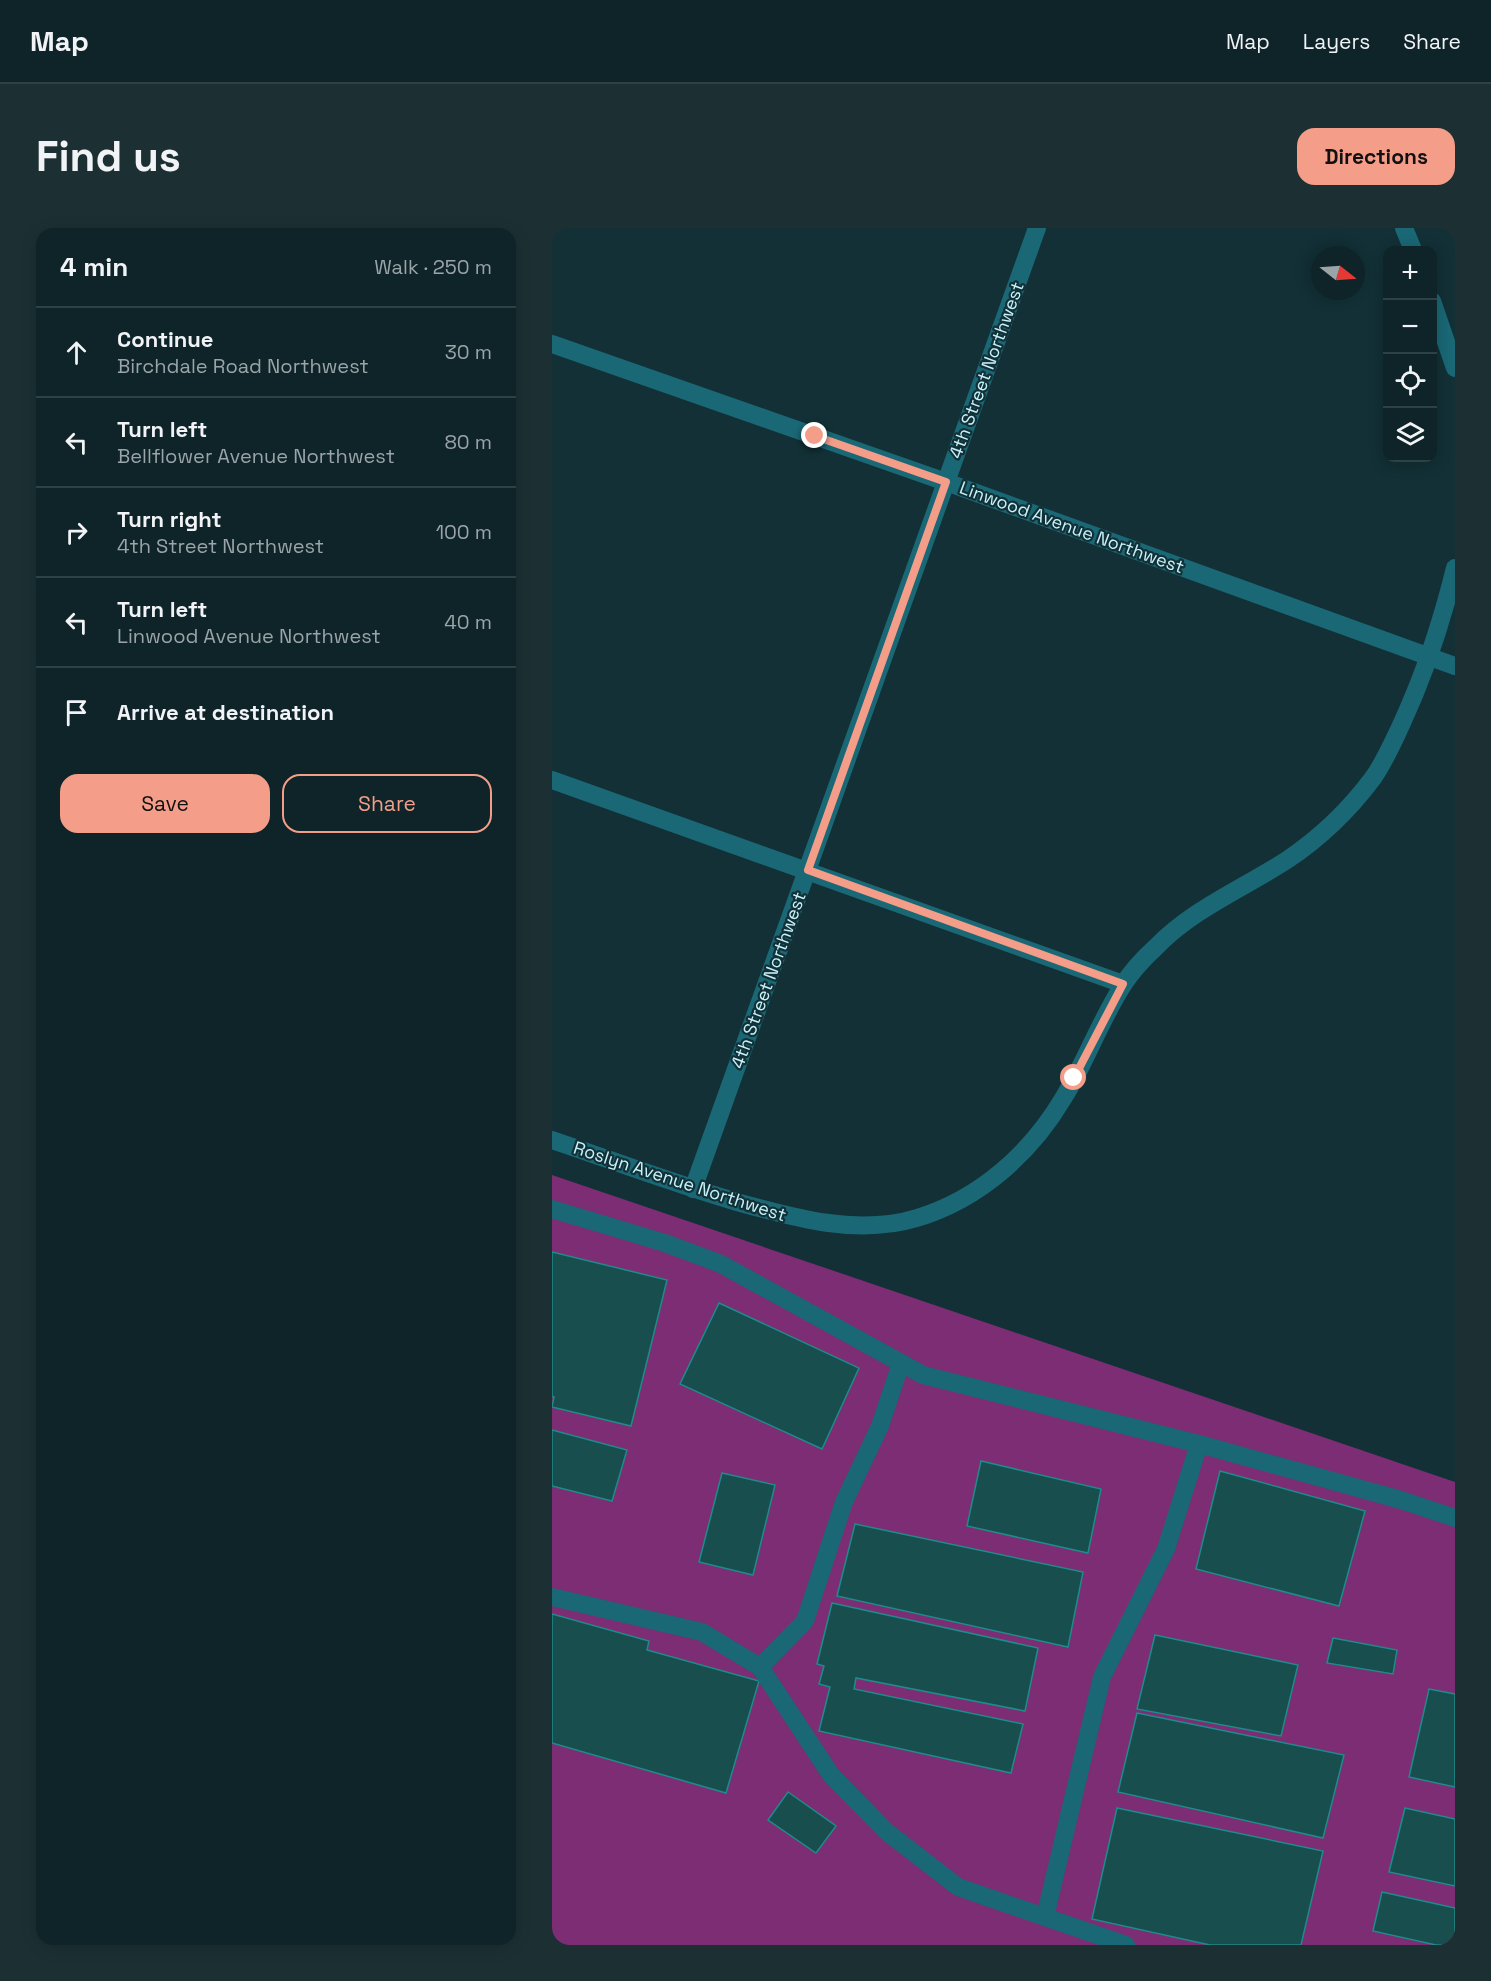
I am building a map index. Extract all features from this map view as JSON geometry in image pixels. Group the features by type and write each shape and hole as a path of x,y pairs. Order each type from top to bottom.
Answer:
{"street":[{"name":"4th Street Northwest","path":"693,1189 1037,228"},
{"path":"1404,228 1411,246"},
{"path":"1437,316 1455,368"},
{"name":"Linwood Avenue Northwest","path":"552,344 946,482 1455,666"},
{"name":"Roslyn Avenue Northwest","path":"552,1140 693,1189 795,1218 832,1224 872,1225 916,1219 952,1204 979,1189 1018,1158 1043,1129 1065,1097 1123,984 1153,950 1190,918 1287,860 1318,837 1348,810 1387,755 1412,701 1429,657 1455,568"},
{"path":"552,780 1123,984"},
{"path":"552,1209 665,1243 720,1264 923,1375 1198,1444 1401,1500 1455,1518"},
{"path":"760,1667 804,1621 844,1502 880,1426 901,1363"},
{"path":"1045,1917 1102,1677 1166,1549 1198,1444"},
{"path":"552,1597 702,1632 760,1667 831,1775 887,1832 958,1887 1126,1945"}],"shaded area":[{"path":"552,1175 1455,1482 1455,1945 552,1945"}],"building":[{"path":"552,1252 667,1280 631,1426 552,1407 554,1397 552,1397"},
{"path":"719,1303 859,1368 822,1449 680,1384"},
{"path":"552,1430 627,1450 612,1501 552,1486"},
{"path":"981,1461 1101,1489 1088,1553 967,1526"},
{"path":"1220,1471 1365,1511 1339,1606 1196,1569"},
{"path":"722,1473 775,1485 753,1575 699,1562"},
{"path":"855,1524 1083,1572 1068,1647 837,1596"},
{"path":"832,1603 1038,1648 1025,1711 856,1678 854,1689 1023,1724 1011,1773 819,1731 830,1687 819,1684 824,1666 817,1664"},
{"path":"552,1614 649,1641 647,1650 759,1681 726,1793 552,1743"},
{"path":"1155,1635 1298,1665 1281,1736 1137,1709"},
{"path":"1333,1638 1397,1650 1393,1674 1327,1663"},
{"path":"1429,1689 1455,1694 1455,1787 1409,1777"},
{"path":"1137,1713 1344,1755 1323,1838 1118,1792"},
{"path":"788,1792 836,1826 816,1853 768,1820"},
{"path":"1117,1808 1323,1851 1301,1945 1210,1945 1092,1919"},
{"path":"1405,1808 1455,1819 1455,1886 1389,1872"},
{"path":"1382,1892 1455,1908 1455,1945 1436,1945 1373,1931"}],"route":[{"path":"815,436 946,482 808,870 1123,984 1074,1078"}]}
